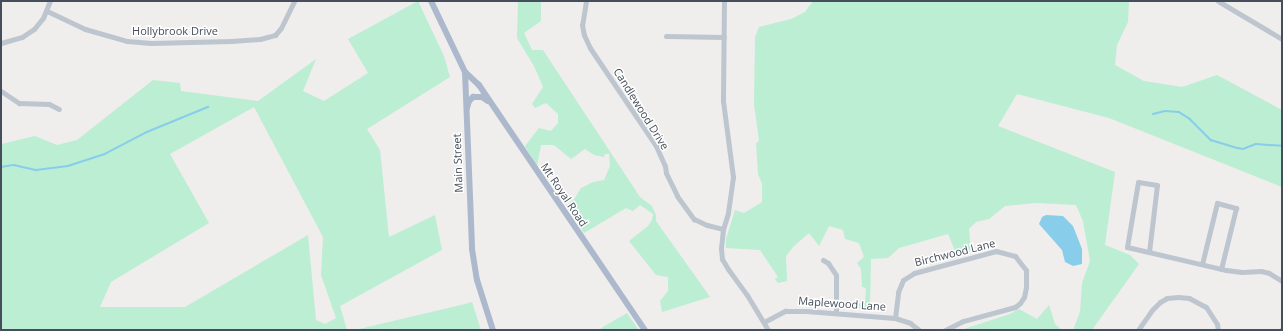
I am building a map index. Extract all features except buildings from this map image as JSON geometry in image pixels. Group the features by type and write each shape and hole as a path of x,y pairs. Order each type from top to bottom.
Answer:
{"main road":[{"name":"Main Street","path":"430,1 465,72 472,249 477,280 493,330"},
{"name":"Mt Royal Road","path":"465,72 479,85 645,330"},
{"path":"466,121 467,105 473,97 482,97 492,106"}],"street":[{"path":"1,43 16,39 29,33 39,24 47,11 50,1"},
{"name":"Hollybrook Drive","path":"47,11 85,29 127,41 231,41 260,39 275,35 281,28 294,1"},
{"name":"Candlewood Drive","path":"586,1 582,25 584,35 590,48 656,146 665,166 666,173 680,200 688,212 698,222 722,229"},
{"path":"724,1 723,101 733,177 728,213 722,229 720,249 722,259 768,330"},
{"path":"1218,1 1282,39"},
{"path":"666,36 724,37"},
{"path":"1,91 19,103 49,104 58,109"},
{"path":"1149,252 1157,185 1138,182 1128,247 1149,252 1196,262 1235,272 1261,271 1269,273 1282,281"},
{"path":"1202,264 1217,203 1236,208 1221,269"},
{"name":"Birchwood Lane","path":"895,318 898,292 903,280 914,273 996,251 1015,256 1026,270 1026,287 1024,297 1020,303 1015,307 963,321 945,330"},
{"path":"823,260 828,263 836,275 836,312"},
{"path":"1138,330 1152,310 1160,302 1167,298 1178,297 1189,298 1206,307 1217,324 1218,330"},
{"name":"Maplewood Lane","path":"764,322 785,311 836,312 895,318 910,323 920,330"}],"green space":[{"path":"418,1 444,56 450,77 367,129 380,150 389,237 435,215 442,250 340,306 347,330 1,330 1,144 35,136 57,145 77,140 153,80 180,83 181,91 258,101 316,59 303,91 324,101 368,73 348,39","holes":["254,107 323,237 321,275 336,318 325,324 316,320 308,235 185,307 100,307 111,282 209,223 170,154"]},
{"path":"516,1 541,1 541,21 524,33 532,50 543,50 640,197 652,206 656,215 656,221 710,297 662,312 660,301 668,291 668,277 656,275 629,241 648,226 652,220 653,214 640,205 633,211 626,208 584,233 566,206 575,198 581,188 593,182 604,180 610,166 609,154 605,154 604,157 594,155 585,149 571,159 554,145 541,145 537,166 525,146 539,128 551,131 558,123 558,114 546,103 535,108 532,104 543,87 534,66 517,38 518,3"},
{"path":"813,1 1129,1 1128,22 1117,45 1115,65 1144,81 1182,87 1217,75 1282,110 1282,187 1109,118 1017,94 998,126 1115,172 1105,245 1130,255 1139,264 1092,330 1073,330 1080,312 1082,283 1090,261 1083,221 1076,205 1035,203 1005,206 989,219 976,222 969,229 971,250 956,253 948,234 899,248 888,258 871,259 870,308 859,308 859,304 865,303 866,288 862,287 861,269 857,263 864,257 859,243 845,239 843,230 829,226 819,246 809,233 794,246 786,256 787,281 778,283 775,279 778,277 760,250 726,248 726,239 735,210 744,213 762,202 762,184 758,174 756,143 759,141 754,104 755,37 759,27 791,19 805,12"},
{"path":"472,302 481,330 355,330 465,304"},
{"path":"1049,305 1055,324 1062,330 961,330 1010,314 1019,309 1037,319"},
{"path":"627,313 638,329 599,330 603,327"}],"water":[{"path":"1046,215 1063,216 1073,226 1082,249 1082,264 1073,266 1065,262 1062,250 1039,224 1042,217"}],"waterway":[{"path":"1,167 14,165 36,170 68,166 105,154 147,132 208,107"},
{"path":"1153,114 1165,111 1179,112 1190,119 1211,140 1238,148 1243,149 1256,144 1282,146"}]}
